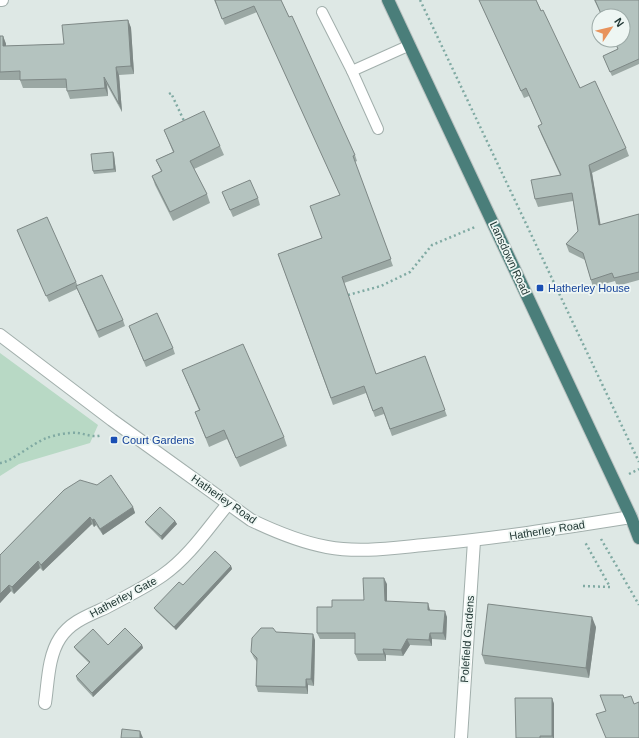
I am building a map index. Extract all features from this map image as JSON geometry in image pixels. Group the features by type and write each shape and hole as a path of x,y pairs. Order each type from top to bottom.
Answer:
{"highway":[{"name":"Lansdown Road","path":"388,0 631,517 639,538"},
{"name":"Lansdown Road","path":"631,517 639,528"}],"street":[{"name":"Hatherley Road","path":"0,336 112,420 251,520 275,532 301,541 328,547 375,550 474,541 631,517"},
{"name":"Hatherley Gate","path":"44,703 53,655 60,638 67,629 77,621 115,602 171,569 184,557 228,504"},
{"name":"Polefield Gardens","path":"461,738 474,541"}],"lane":[{"path":"322,12 352,71 378,129"},
{"path":"352,71 410,45"}],"path":[{"path":"420,0 639,462"},
{"path":"168,94 171,93 188,130"},
{"path":"348,295 381,286 410,272 432,245 492,220"},
{"path":"0,463 4,463 25,449 47,438 76,433 97,437 109,432 112,420"},
{"path":"592,523 639,605"},
{"path":"576,526 610,587 583,586"}],"green space":[{"path":"0,353 98,425 90,443 19,464 0,476"}],"building":[{"path":"215,0 281,0 289,17 292,16 355,155 353,156 391,259 342,277 376,374 425,356 445,410 390,429 382,407 373,411 364,386 331,398 278,254 322,238 310,206 340,195 254,6 222,19"},
{"path":"479,0 536,0 541,11 543,10 580,88 595,81 626,148 589,165 599,225 639,214 639,272 614,278 612,273 591,280 583,253 566,244 578,231 572,193 535,199 531,180 561,175 538,126 542,124 526,88 521,91"},
{"path":"595,0 639,0 639,59 610,72 603,56 618,48 631,48 631,8 598,8"},
{"path":"128,20 131,66 116,67 119,104 104,77 105,88 67,91 66,79 20,80 20,71 0,72 0,36 3,36 3,46 64,44 62,25"},
{"path":"204,111 220,146 190,161 207,194 170,212 152,176 162,171 156,160 174,152 164,130"},
{"path":"113,152 114,169 93,171 91,154"},
{"path":"250,180 258,198 230,210 222,192"},
{"path":"47,217 76,282 46,296 17,230"},
{"path":"102,275 123,320 97,331 76,286"},
{"path":"157,313 173,348 144,361 129,326"},
{"path":"243,344 284,437 236,458 224,430 206,438 195,412 200,410 182,370"},
{"path":"111,475 133,507 100,529 94,519 92,520 90,517 41,565 38,561 12,587 9,585 0,594 0,555 64,490 80,480 97,485"},
{"path":"160,507 175,521 161,536 145,522"},
{"path":"215,551 231,566 174,627 154,608 179,582 183,585"},
{"path":"363,578 384,578 385,601 428,603 428,610 445,611 443,633 430,633 429,640 407,639 401,650 383,649 384,654 355,654 355,633 317,633 317,607 332,607 332,600 364,600"},
{"path":"488,604 592,617 586,668 482,655"},
{"path":"125,628 142,645 92,693 76,676 90,662 74,647 93,629 108,645"},
{"path":"261,628 273,628 276,632 313,634 311,679 306,679 306,687 256,686 257,658 251,652 252,638"},
{"path":"600,695 623,695 624,698 631,696 634,704 639,702 639,738 606,738 596,714 606,711"},
{"path":"515,698 552,698 552,736 540,736 540,738 516,738"},
{"path":"122,729 140,731 140,738 121,738"}],"place":[{"name":"Hatherley House","path":"540,288"},
{"name":"Court Gardens","path":"114,440"}]}
